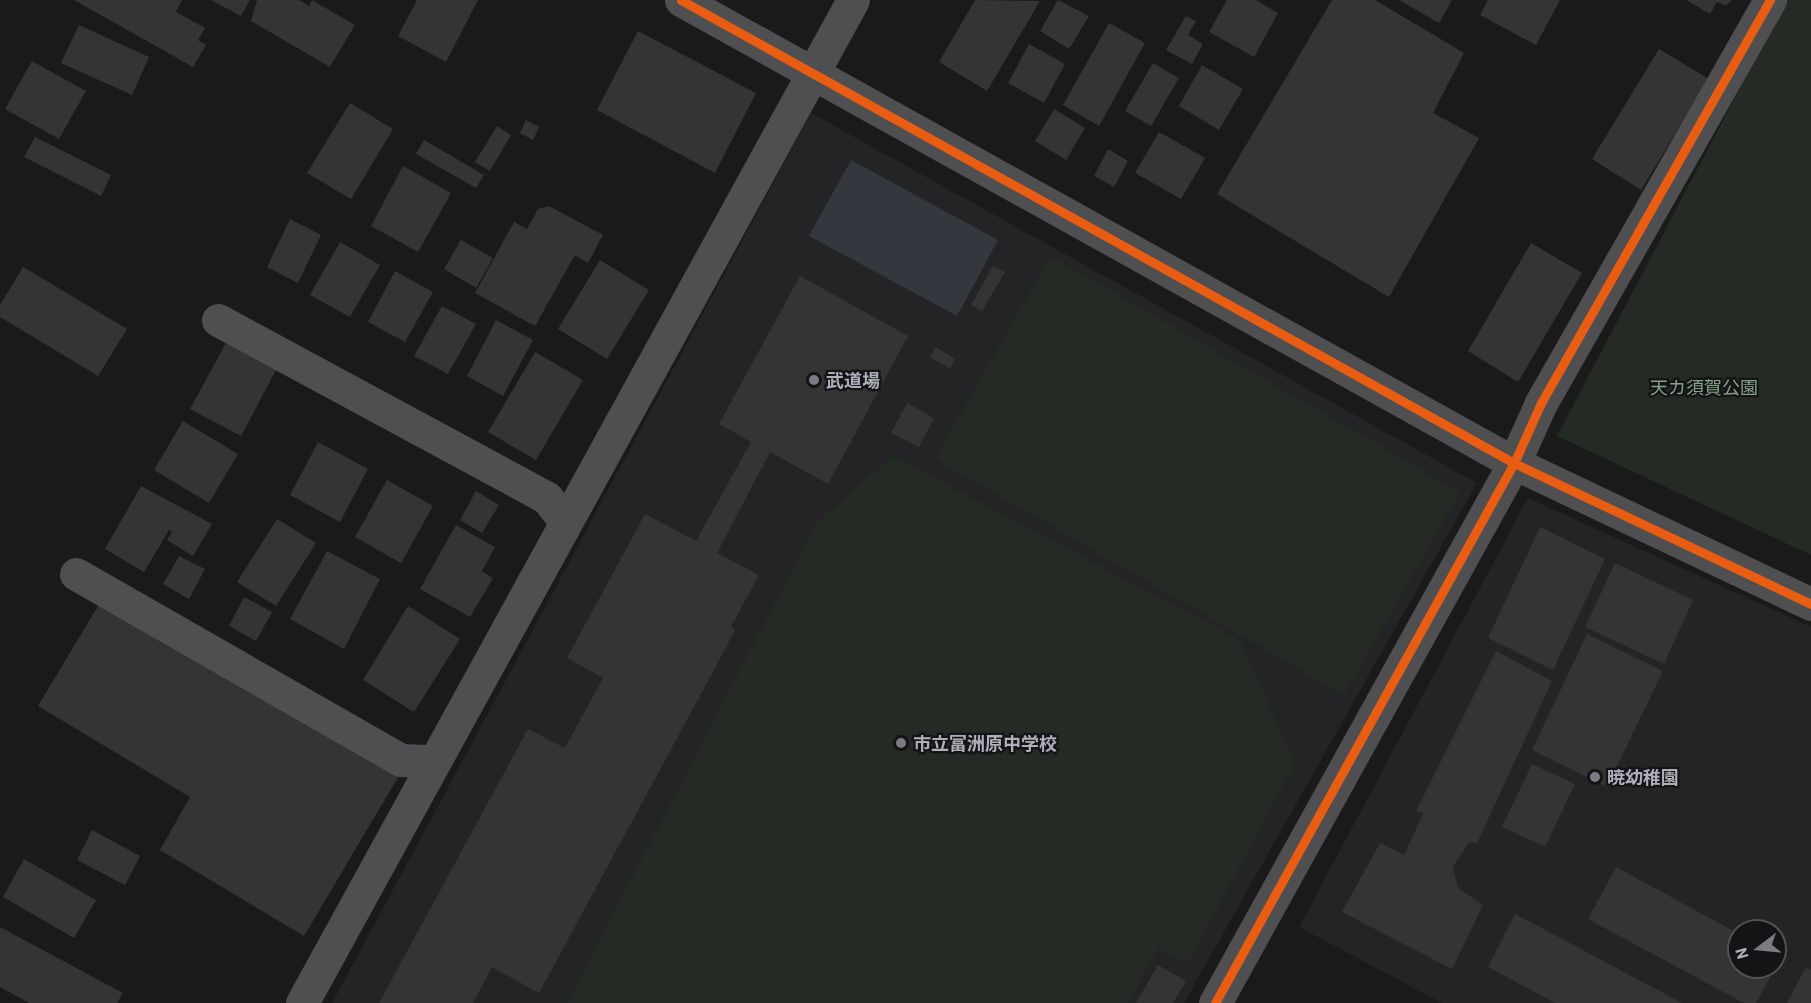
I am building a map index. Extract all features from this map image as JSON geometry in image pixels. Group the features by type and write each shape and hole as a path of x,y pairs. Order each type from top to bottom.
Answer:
{"street":[{"path":"681,0 813,72 983,170 1514,462 1811,604"},
{"path":"302,1003 853,0"},
{"path":"1215,1003 1514,462 1541,403 1770,0"},
{"path":"218,320 547,498 565,521"},
{"path":"76,574 401,760 434,761"}],"shaded area":[{"name":"市立富洲原中学校","path":"811,113 1477,483 1184,1003 332,1003"},
{"path":"851,160 998,240 957,316 809,236"},
{"name":"暁幼稚園","path":"1528,498 1811,627 1811,1003 1442,1003 1299,927"}],"green space":[{"name":"天カ須賀公園","path":"1786,0 1811,0 1811,555 1557,436"},
{"path":"1051,256 1460,492 1344,695 935,459"},
{"path":"893,456 1240,640 1295,763 1188,963 1158,948 1127,1003 567,1003 817,522"}],"building":[{"path":"74,0 182,0 176,12 205,28 198,40 206,45 193,67"},
{"path":"211,0 250,0 241,16"},
{"path":"257,0 299,0 309,6 312,0 355,25 330,67 251,21"},
{"path":"417,0 478,0 446,62 398,36"},
{"path":"975,0 1040,1 987,91 939,62"},
{"path":"1058,0 1089,16 1069,49 1040,31"},
{"path":"1227,0 1256,0 1278,13 1254,57 1209,32"},
{"path":"1332,0 1375,0 1464,53 1433,113 1479,138 1389,297 1217,194"},
{"path":"1399,0 1452,0 1439,23"},
{"path":"1488,0 1560,0 1536,45 1480,15"},
{"path":"1686,0 1732,0 1726,6 1717,2 1710,14"},
{"path":"1186,16 1196,21 1188,35 1203,44 1192,64 1166,50"},
{"path":"1109,23 1145,43 1099,126 1063,105"},
{"path":"79,25 149,57 132,95 61,63"},
{"path":"638,31 756,93 715,173 597,110"},
{"path":"1029,44 1065,64 1044,103 1008,83"},
{"path":"1659,49 1709,79 1641,190 1592,159"},
{"path":"32,61 86,91 59,139 5,109"},
{"path":"1153,63 1179,78 1151,126 1125,111"},
{"path":"1202,65 1243,89 1219,130 1179,106"},
{"path":"350,103 393,129 351,199 307,173"},
{"path":"1054,109 1085,128 1066,160 1035,141"},
{"path":"526,120 539,127 533,140 520,133"},
{"path":"497,126 511,135 490,171 475,162"},
{"path":"1159,132 1205,158 1181,199 1135,173"},
{"path":"35,137 111,175 101,196 24,157"},
{"path":"424,140 484,175 476,188 416,154"},
{"path":"1108,149 1128,161 1114,187 1094,176"},
{"path":"403,166 451,193 418,252 371,226"},
{"path":"549,206 603,235 588,263 575,255 535,326 475,293 514,222 527,229 538,209"},
{"path":"290,219 321,235 298,283 267,267"},
{"path":"461,240 493,258 476,288 444,269"},
{"path":"340,242 380,265 350,317 310,295"},
{"path":"1531,243 1582,273 1518,382 1468,351"},
{"path":"600,260 649,290 607,359 558,329"},
{"path":"993,266 1005,272 982,311 971,305"},
{"path":"23,267 127,329 98,376 0,317 0,305"},
{"path":"395,271 433,292 405,342 368,322"},
{"path":"800,276 908,336 828,484 770,452 717,553 759,575 731,627 735,630 721,657 539,993 492,967 473,1003 379,1003 528,729 565,748 603,678 567,658 645,514 696,541 751,442 719,424"},
{"path":"442,306 476,324 448,374 414,356"},
{"path":"496,320 533,340 503,396 467,376"},
{"path":"226,343 276,370 241,436 190,409"},
{"path":"936,347 955,359 950,369 930,357"},
{"path":"535,352 583,380 536,460 488,432"},
{"path":"907,403 934,418 919,447 891,433"},
{"path":"183,421 238,454 209,503 154,470"},
{"path":"318,442 368,469 340,522 290,495"},
{"path":"387,480 433,506 401,563 355,537"},
{"path":"141,486 212,524 193,556 167,540 172,532 169,530 144,572 105,549"},
{"path":"476,491 499,505 482,533 460,520"},
{"path":"277,519 316,543 276,606 237,582"},
{"path":"456,525 495,547 482,571 493,578 470,617 420,589"},
{"path":"1540,527 1605,559 1553,670 1488,638"},
{"path":"327,551 380,579 344,649 290,619"},
{"path":"179,556 205,569 189,599 163,584"},
{"path":"1615,563 1693,600 1664,664 1585,627"},
{"path":"104,596 400,774 304,936 160,850 190,797 38,706"},
{"path":"244,597 272,612 256,641 229,626"},
{"path":"408,606 460,639 414,712 363,680"},
{"path":"1587,634 1663,671 1607,787 1532,750"},
{"path":"1496,651 1552,681 1477,843 1469,842 1453,867 1458,888 1483,905 1452,969 1342,912 1380,843 1404,855 1423,814 1416,811"},
{"path":"1532,764 1575,784 1545,847 1502,827"},
{"path":"92,830 140,856 125,885 77,860"},
{"path":"24,859 96,900 74,938 3,897"},
{"path":"1616,867 1727,927 1727,979 1769,979 1756,1003 1744,1003 1588,919"},
{"path":"1515,914 1682,1003 1555,1003 1488,967"},
{"path":"0,927 123,993 117,1003 29,1003 0,987"},
{"path":"1158,965 1186,981 1173,1003 1136,1003"},
{"path":"1806,967 1811,970 1811,1003 1787,1003"}],"cycle path":[{"path":"681,0 1514,463 1811,604"},
{"path":"1215,1003 1514,463 1541,403 1770,0"}],"place":[{"name":"武道場","path":"814,380"},
{"name":"市立富洲原中学校","path":"901,743"},
{"name":"暁幼稚園","path":"1595,777"}]}
